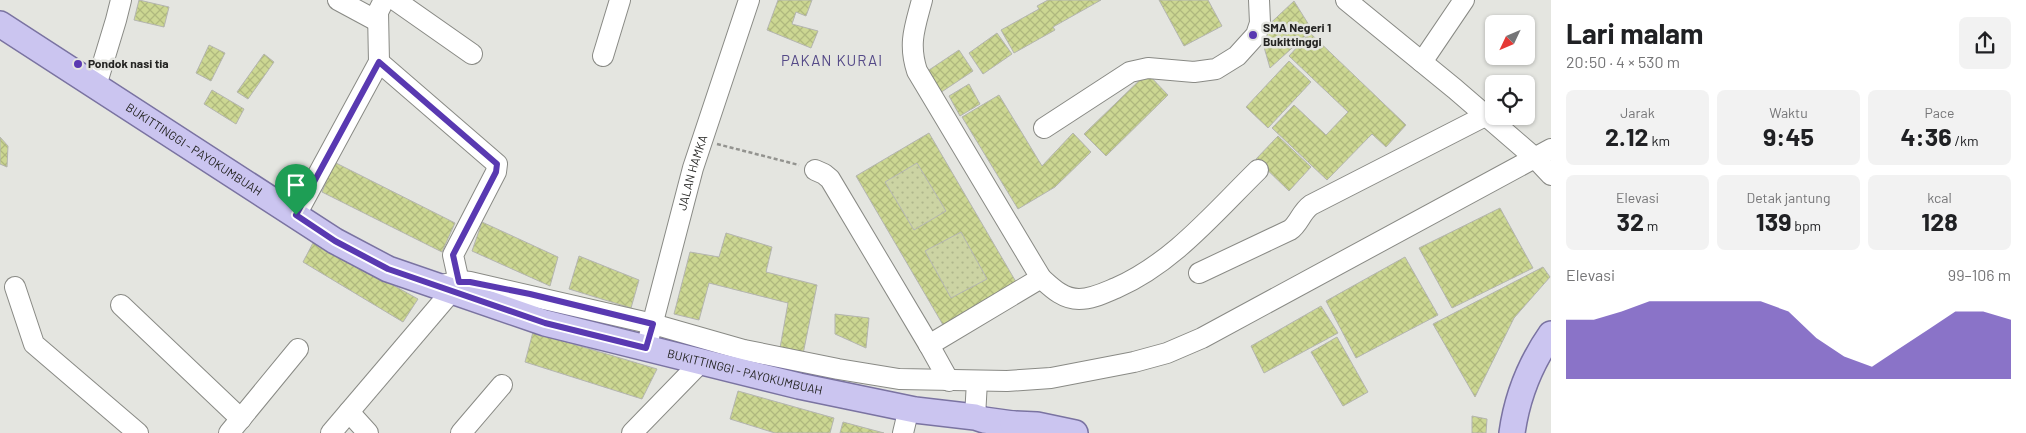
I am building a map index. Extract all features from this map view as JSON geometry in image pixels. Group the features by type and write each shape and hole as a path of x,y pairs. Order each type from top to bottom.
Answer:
{"main road":[{"name":"BUKITTINGGI - PAYOKUMBUAH","path":"0,24 335,241 388,269 449,287 545,323 799,386 912,409 975,417 1020,429 1037,425 1074,433"},
{"path":"1512,433 1518,401 1533,361 1551,334"}],"street":[{"path":"96,86 121,0"},
{"path":"338,0 377,21"},
{"path":"296,215 379,62 377,21 378,12 384,0"},
{"path":"394,0 472,54"},
{"path":"603,56 620,0"},
{"name":"JALAN HAMKA","path":"646,348 693,168 749,0"},
{"path":"922,0 911,40 912,56 917,71 1041,278 1058,294 1078,299 1100,295 1150,270 1171,254 1258,170"},
{"path":"1044,128 1130,72 1148,68 1194,72 1216,69 1237,56 1256,35 1260,23 1259,0"},
{"path":"1199,273 1290,230 1297,224 1311,205 1485,116 1346,0"},
{"path":"1422,62 1464,0"},
{"path":"331,433 449,287 453,255 496,172 497,164 379,62"},
{"path":"1499,125 1543,153 1551,175"},
{"path":"449,287 470,282 521,292 653,324 744,350 838,370 899,379 921,380 978,381 1051,378 1134,362 1167,353 1202,338 1543,153"},
{"path":"815,170 824,174 830,180 929,344 949,381"},
{"path":"929,344 1041,278"},
{"path":"15,287 34,344 138,433"},
{"path":"121,306 235,426 298,349"},
{"path":"632,433 701,362"},
{"path":"903,433 921,380"},
{"path":"975,417 978,381"},
{"path":"461,433 502,385"},
{"path":"349,412 368,433"}],"path":[{"path":"702,140 815,170"}],"green space":[{"path":"917,163 946,211 914,230 885,182"},
{"path":"961,232 987,279 951,298 925,251"}],"building":[{"path":"139,0 169,7 164,27 134,20"},
{"path":"778,0 812,0 806,16 796,12 792,24 818,31 811,48 767,30"},
{"path":"1048,0 1101,0 1053,27 1055,30 1014,53 1001,30 1039,9 1037,6"},
{"path":"1159,0 1208,0 1222,26 1184,46"},
{"path":"1294,1 1312,30 1270,68 1260,33"},
{"path":"997,33 1012,54 983,74 969,53"},
{"path":"1310,33 1406,125 1386,147 1372,134 1327,180 1272,128 1294,105 1326,135 1348,112 1289,56"},
{"path":"209,45 225,53 211,81 196,73"},
{"path":"959,50 973,71 940,93 926,72"},
{"path":"264,54 274,62 248,99 237,92"},
{"path":"1289,61 1311,82 1268,128 1246,107"},
{"path":"1147,73 1168,95 1106,156 1084,134"},
{"path":"969,84 980,104 960,116 949,96"},
{"path":"212,90 244,109 236,124 204,104"},
{"path":"999,95 1042,166 1073,133 1091,152 1055,187 1018,209 962,117"},
{"path":"929,133 1019,287 946,330 856,176","holes":["917,163 946,211 914,230 885,182","961,232 987,279 951,298 925,251"]},
{"path":"1278,136 1311,167 1289,191 1256,159"},
{"path":"0,137 8,146 7,167 0,164"},
{"path":"334,162 455,223 442,252 322,192"},
{"path":"1500,208 1533,268 1452,308 1419,248"},
{"path":"482,222 558,257 550,286 472,251"},
{"path":"726,233 772,247 766,272 817,285 803,354 780,348 788,303 709,283 699,320 674,314 690,252 719,257"},
{"path":"314,241 418,299 403,322 303,262"},
{"path":"579,256 639,280 631,308 569,289"},
{"path":"1405,257 1438,315 1356,358 1326,301"},
{"path":"1543,267 1550,277 1514,318 1475,397 1433,324"},
{"path":"1321,306 1338,333 1264,373 1251,346"},
{"path":"835,314 869,318 866,348 835,334"},
{"path":"533,332 657,369 642,399 525,362"},
{"path":"1337,337 1368,392 1343,406 1311,352"},
{"path":"738,391 834,418 830,433 775,433 730,419"},
{"path":"1472,416 1487,419 1486,433 1472,433"},
{"path":"843,422 884,433 840,433"}],"place":[{"name":"SMA Negeri 1 Bukittinggi","path":"1253,35"},
{"name":"Pondok nasi tia","path":"78,64"}],"district":[{"name":"PAKAN KURAI","path":"832,61"}],"route":[{"path":"379,62 497,164 496,172 453,255 459,282 470,282 530,294 653,324 646,348 545,323 388,269 335,241 296,215 379,62"}]}
